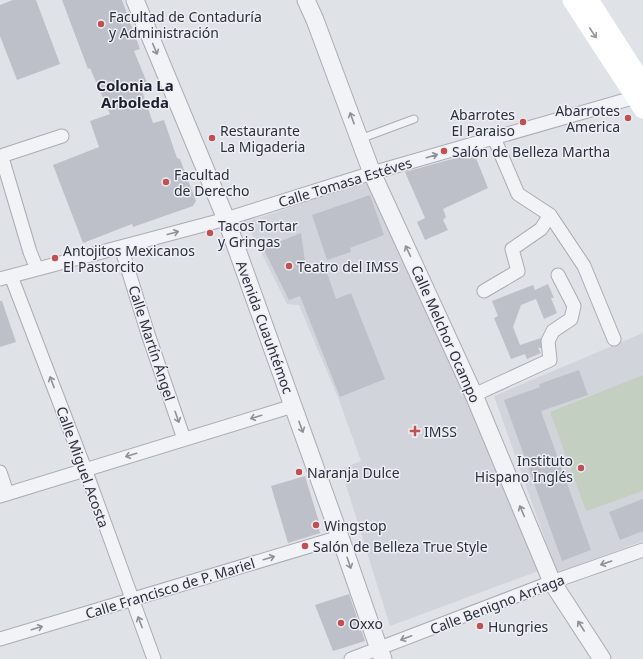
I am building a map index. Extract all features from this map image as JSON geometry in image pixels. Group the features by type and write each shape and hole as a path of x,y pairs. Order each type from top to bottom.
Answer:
{"main road":[{"path":"572,0 641,96"},
{"path":"589,0 641,96"}],"street":[{"name":"Avenida Cuauhtémoc","path":"135,0 226,219 381,654"},
{"name":"Calle Melchor Ocampo","path":"306,0 315,20 372,173 474,395 552,582 602,659"},
{"name":"Calle Tomasa Estéves","path":"5,278 226,219 372,173 641,96"},
{"path":"37,269 30,252 3,161 4,156 62,136"},
{"path":"494,138 518,194 550,215 584,266 614,339"},
{"path":"484,291 518,271 512,250 541,229 550,215"},
{"name":"Calle Martín Ángel","path":"121,247 148,334 184,439"},
{"path":"474,395 550,360 548,341 553,331 571,319 574,306 558,275"},
{"name":"Calle Miguel Acosta","path":"5,278 85,469 131,600 154,659"},
{"path":"0,472 4,495 293,406"},
{"name":"Calle Francisco de P. Mariel","path":"0,639 340,537"},
{"name":"Calle Benigno Arriaga","path":"351,659 381,654 552,582 643,550"}],"lane":[{"path":"360,139 414,119"}],"shaded area":[{"name":"IMSS","path":"372,182 541,570 390,626 341,469 361,461 339,400 299,305 287,304 246,222 289,208 317,196"},
{"name":"Instituto Hispano Inglés","path":"643,333 643,541 557,573 494,396"}],"green space":[{"path":"643,375 643,491 586,511 550,412"}],"building":[{"path":"13,0 36,0 60,64 17,80 0,36 0,5"},
{"path":"62,0 122,0 140,49 134,51 148,85 141,88 153,123 164,120 177,158 180,159 196,201 193,206 133,227 132,224 83,243 53,165 99,147 90,121 110,114 90,68 88,69"},
{"path":"474,153 488,188 443,209 446,217 443,220 448,230 425,240 417,222 425,218 405,172"},
{"path":"370,195 384,235 350,248 351,252 327,260 312,215"},
{"path":"301,233 306,267 323,261 336,299 351,293 385,379 340,397 300,296 289,300 263,248"},
{"path":"548,284 554,298 551,298 557,313 544,319 536,299 521,305 513,327 520,345 541,338 541,348 538,348 541,353 527,359 525,354 511,359 494,318 498,316 492,301 533,285 535,290"},
{"path":"0,301 2,301 16,342 0,347"},
{"path":"579,370 588,395 541,411 591,550 562,561 504,400 540,387 539,384"},
{"path":"305,476 319,522 317,523 320,533 288,543 271,486"},
{"path":"643,499 643,531 620,540 609,512"},
{"name":"Oxxo","path":"349,594 365,641 333,651 315,605"}],"place":[{"name":"Facultad de Contaduría y Administración","path":"101,24"},
{"name":"Abarrotes America","path":"628,118"},
{"name":"Abarrotes El Paraiso","path":"523,122"},
{"name":"Restaurante La Migaderia","path":"212,138"},
{"name":"Salón de Belleza Martha","path":"444,151"},
{"name":"Facultad de Derecho","path":"166,182"},
{"name":"Tacos Tortar y Gringas","path":"210,233"},
{"name":"Antojitos Mexicanos El Pastorcito","path":"55,258"},
{"name":"Teatro del IMSS","path":"289,266"},
{"name":"IMSS","path":"415,431"},
{"name":"Instituto Hispano Inglés","path":"581,468"},
{"name":"Naranja Dulce","path":"299,472"},
{"name":"Wingstop","path":"316,525"},
{"name":"Salón de Belleza True Style","path":"305,546"},
{"name":"Oxxo","path":"341,623"},
{"name":"Hungries","path":"480,626"}],"district":[{"name":"Colonia La Arboleda","path":"135,94"}]}
